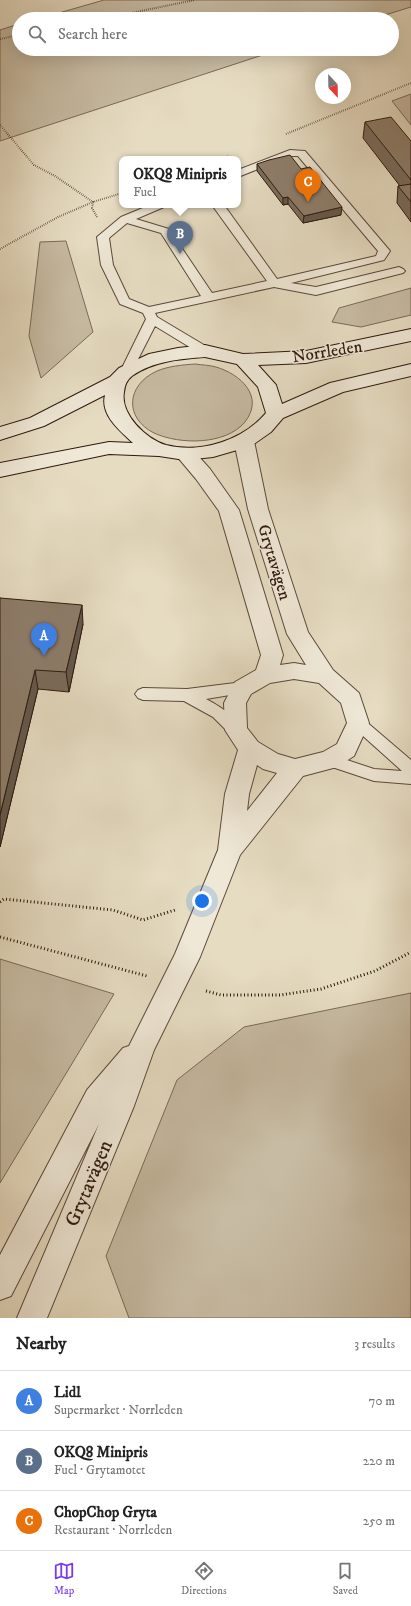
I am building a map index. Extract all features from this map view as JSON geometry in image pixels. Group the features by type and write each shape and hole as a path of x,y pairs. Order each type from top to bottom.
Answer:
{"street":[{"name":"Norrleden","path":"243,360 306,357 411,336"},
{"path":"0,434 37,422 156,358 204,351 243,360 267,385 276,414 264,428 244,441 213,451 185,454 160,450 109,448 0,470"},
{"name":"Norrleden","path":"276,414 337,387 411,370"},
{"path":"121,377 113,400 120,420 142,439 160,450"},
{"name":"Grytavägen","path":"244,441 258,509 298,634 325,676"},
{"name":"Grytavägen","path":"185,454 203,474 229,510 272,655 265,675"},
{"path":"294,671 325,676 351,699 358,723 346,750 329,760 295,768 271,762 243,739 235,703 243,688 265,675 294,671"},
{"name":"Grytavägen","path":"32,1318 120,1106 142,1047 187,958 230,850 243,739"},
{"name":"Grytavägen","path":"230,850 295,768"},
{"name":"Grytavägen","path":"0,1285 97,1099 142,1047"}],"lane":[{"path":"121,377 150,315 209,298 380,258 384,251 301,153 290,153 241,173"},
{"path":"152,208 125,219 103,237 107,265 124,301 150,315 204,351"},
{"path":"220,208 274,283 316,291 399,272"},
{"path":"125,219 165,231 209,298"},
{"path":"143,694 187,695 243,688"},
{"path":"187,695 218,714 243,739"},
{"path":"358,723 411,769"},
{"path":"329,760 374,775 411,778"}],"path":[{"path":"136,12 195,0"},
{"path":"0,39 12,36"},
{"path":"280,136 317,122 362,101 411,83"},
{"path":"0,124 34,165 55,176 93,202"},
{"path":"0,249 58,216 93,202 119,195"},
{"path":"0,902 4,899 113,910 143,920 175,911 178,904"},
{"path":"0,937 147,976"},
{"path":"206,991 221,995 280,995 321,989 375,970 411,952"}],"shaded area":[{"path":"104,0 411,0 411,7 395,12 62,12"},
{"path":"12,26 12,56 260,56 0,141 0,30"},
{"path":"411,94 411,125 392,101"},
{"path":"66,241 93,332 41,378 29,336 40,242"},
{"path":"411,288 411,315 361,327 332,322 339,308"},
{"path":"195,364 213,366 225,370 247,387 251,395 252,403 250,412 245,422 237,430 226,435 215,439 202,441 177,440 154,433 144,427 137,419 133,402 139,384 147,377 162,369"},
{"path":"0,959 114,994 0,1183"},
{"path":"411,993 411,1318 129,1318 106,1256 177,1080 244,1027"}],"building":[{"path":"391,117 411,141 411,180 365,122"},
{"path":"290,155 301,169 310,167 342,207 304,216 288,197 283,198 257,164"},
{"path":"411,184 411,202 398,186"},
{"path":"0,598 82,605 66,672 35,670 0,815"}],"place":[{"name":"ChopChop Gryta","path":"308,202"},
{"name":"OKQ8 Minipris","path":"180,254"},
{"name":"Lidl","path":"44,656"}]}
